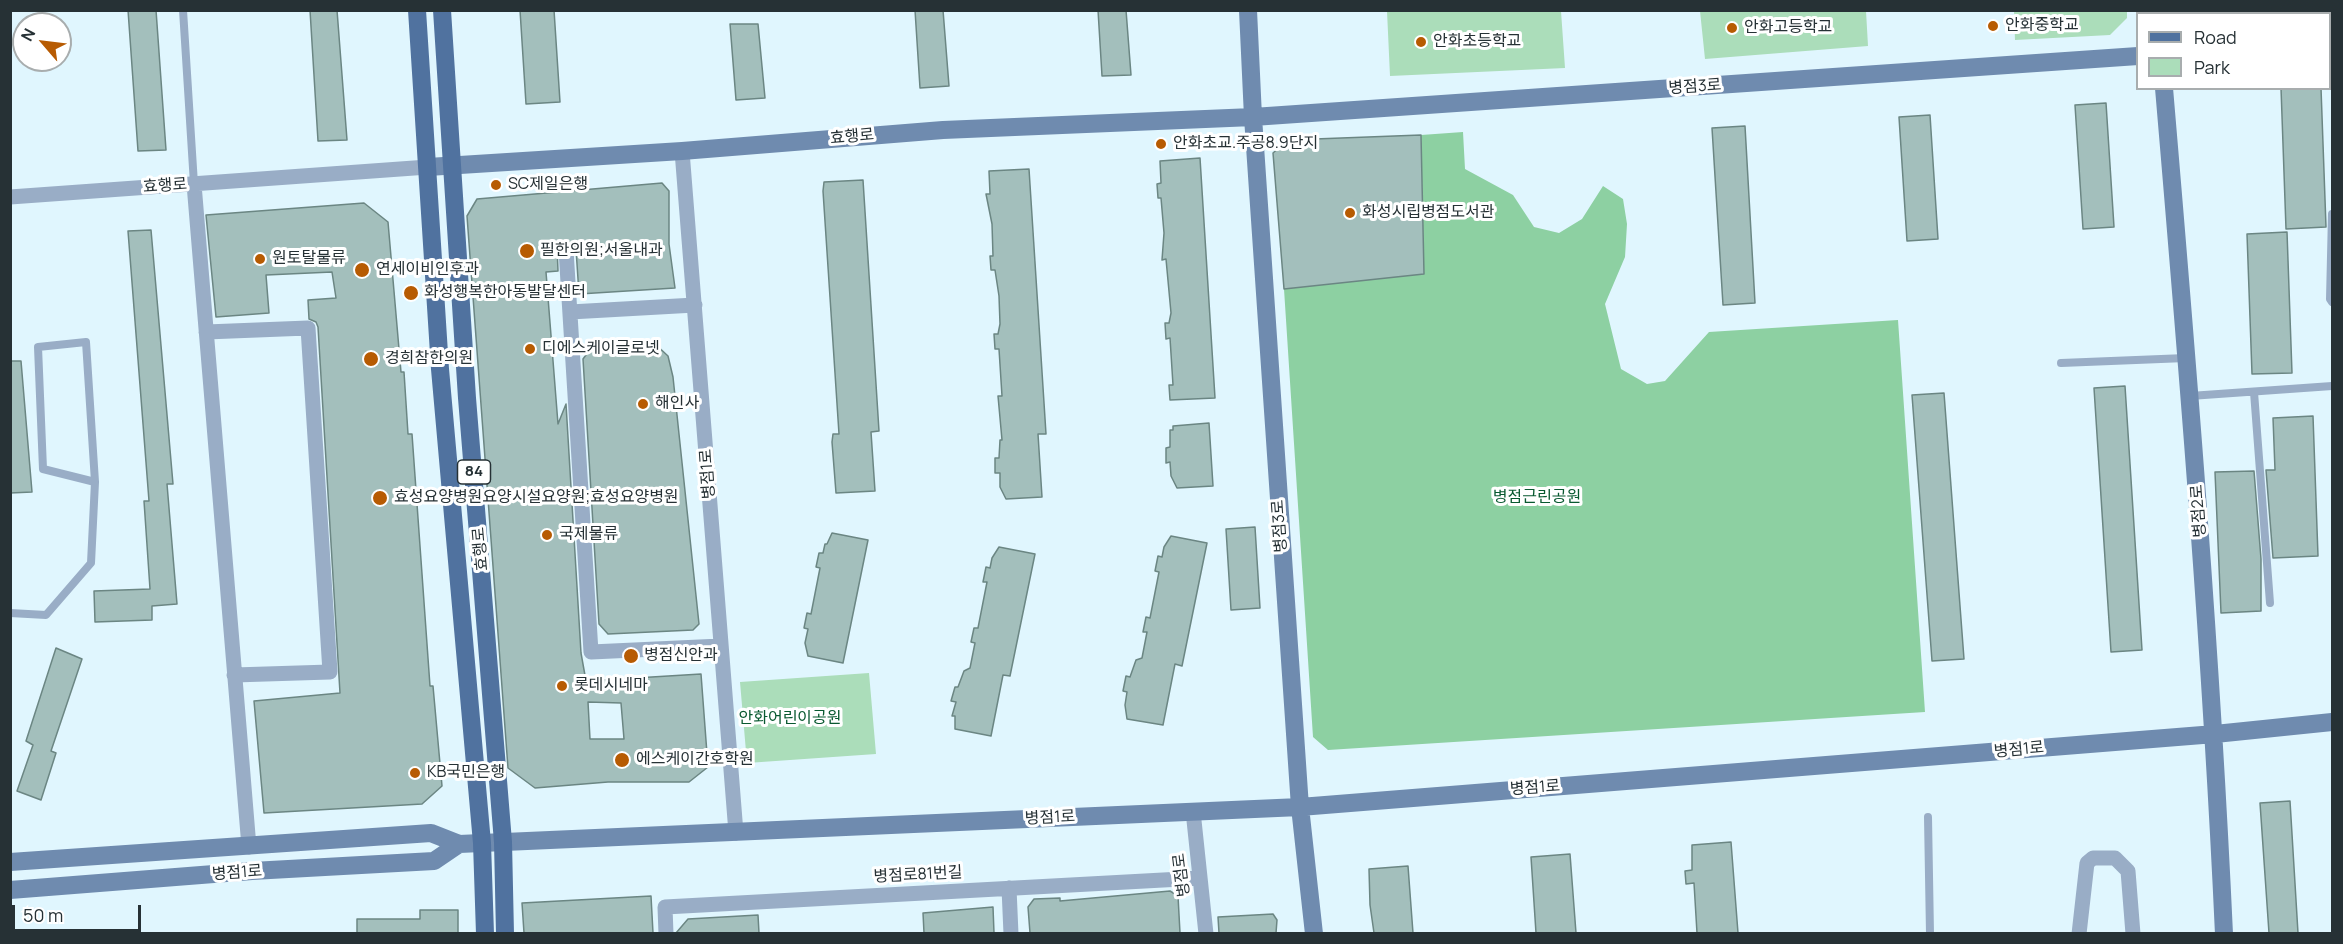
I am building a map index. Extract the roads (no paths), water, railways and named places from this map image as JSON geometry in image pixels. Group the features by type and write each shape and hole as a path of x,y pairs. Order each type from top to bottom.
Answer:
{"main road":[{"name":"효행로","path":"417,10 440,369 482,843 485,933"},
{"name":"효행로","path":"442,10 467,398 503,842 505,933"}],"street":[{"name":"병점3로","path":"1248,10 1253,117 1300,807 1314,933"},
{"name":"병점3로","path":"1253,117 2136,56"},
{"name":"병점2로","path":"2164,90 2215,734 2224,933"},
{"name":"효행로","path":"10,196 682,151 943,130 1253,117"},
{"name":"병점1로","path":"682,151 736,833"},
{"path":"194,184 249,847"},
{"path":"567,250 591,652 721,646"},
{"path":"570,312 695,305"},
{"path":"206,332 308,328 330,672 234,675"},
{"name":"병점1로","path":"10,862 431,833 459,844 1300,807 2215,734 2332,722"},
{"name":"병점로","path":"1193,811 1206,933"},
{"name":"병점1로","path":"10,890 252,871 435,861 459,844"},
{"path":"2079,933 2086,863 2093,858 2115,858 2128,872 2133,933"},
{"name":"병점로81번길","path":"666,933 665,907 1200,878"},
{"path":"1009,888 1011,933"}],"lane":[{"path":"183,10 194,184"},
{"path":"2332,214 2330,299 2332,302"},
{"path":"10,613 46,615 91,563 96,482 86,342 38,347 43,469 96,482"},
{"path":"2061,363 2187,358"},
{"path":"2190,396 2332,386"},
{"path":"2254,392 2270,603"},
{"path":"1928,817 1930,933"}],"place":[{"name":"안화중학교","path":"1993,26"},
{"name":"안화고등학교","path":"1732,28"},
{"name":"안화초등학교","path":"1421,42"},
{"name":"안화초교.주공8.9단지","path":"1161,144"},
{"name":"SC제일은행","path":"496,185"},
{"name":"화성시립병점도서관","path":"1350,213"},
{"name":"필한의원;서울내과","path":"527,251"},
{"name":"원토탈물류","path":"260,259"},
{"name":"연세이비인후과","path":"362,270"},
{"name":"화성행복한아동발달센터","path":"411,293"},
{"name":"디에스케이글로넷","path":"530,349"},
{"name":"경희참한의원","path":"371,359"},
{"name":"해인사","path":"643,404"},
{"name":"효성요양병원요양시설요양원;효성요양병원","path":"380,498"},
{"name":"국제물류","path":"547,535"},
{"name":"병점신안과","path":"631,656"},
{"name":"롯데시네마","path":"562,686"},
{"name":"에스케이간호학원","path":"622,760"},
{"name":"KB국민은행","path":"415,773"}],"park label":[{"name":"병점근린공원","path":"1537,498"},
{"name":"안화어린이공원","path":"790,719"}]}
